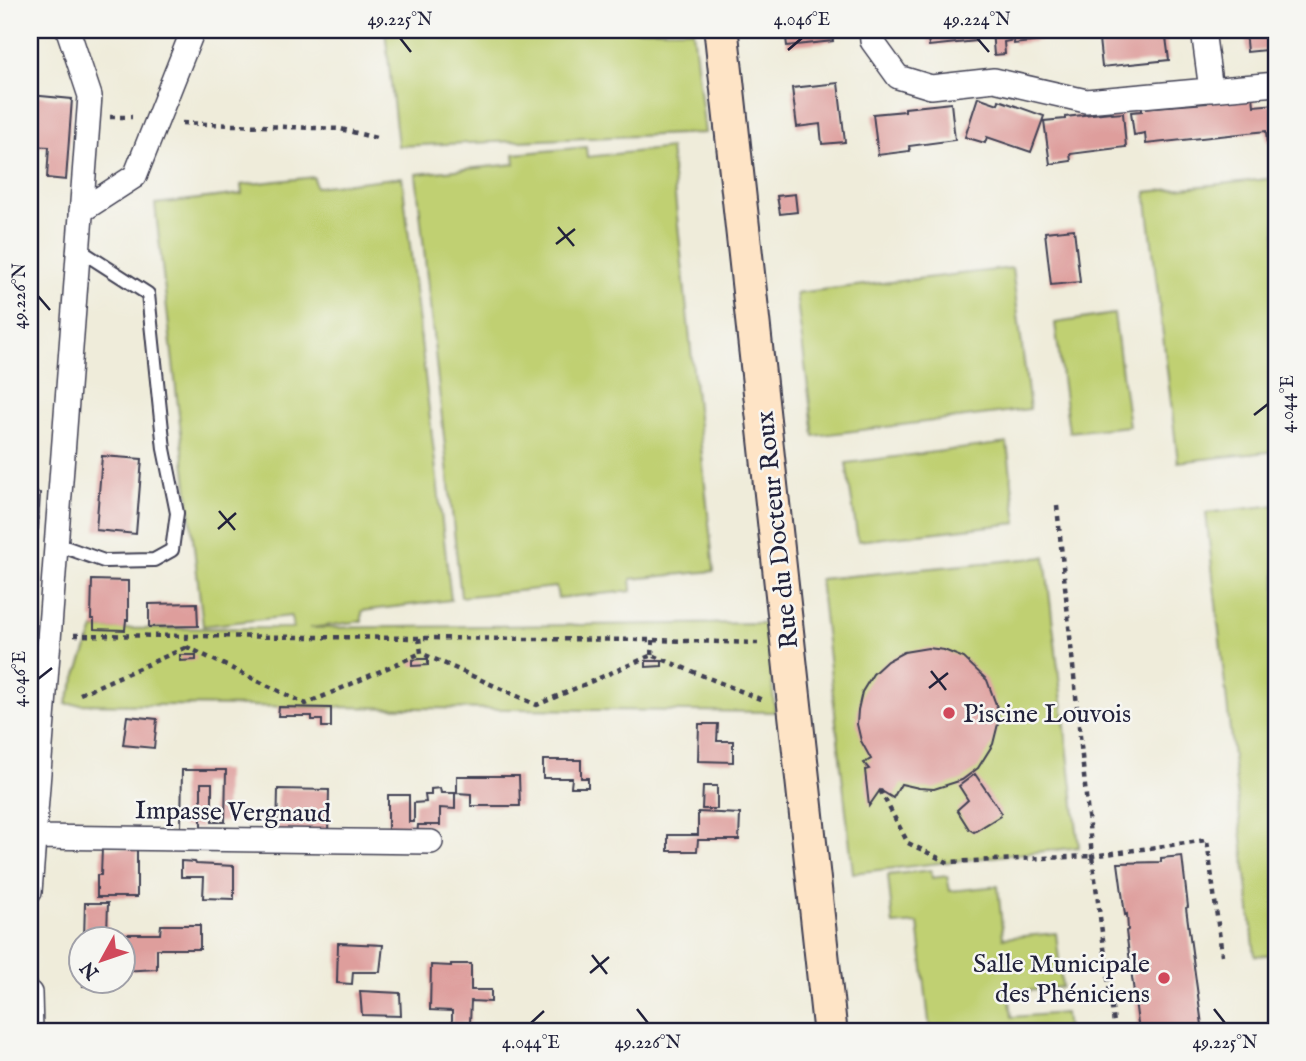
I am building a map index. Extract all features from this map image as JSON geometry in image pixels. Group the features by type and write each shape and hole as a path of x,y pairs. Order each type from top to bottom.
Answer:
{"street":[{"path":"30,892 34,793 49,634 89,96 68,30"},
{"path":"81,211 135,176 193,30"},
{"name":"Rue du Docteur Roux","path":"721,30 830,1031"},
{"path":"871,30 872,41 898,77 931,87 994,80 1086,101 1276,84"},
{"path":"1203,30 1210,90"},
{"name":"Impasse Vergnaud","path":"34,837 431,842"},
{"path":"30,993 31,1031"}],"lane":[{"path":"56,544 104,561 153,560 172,550 177,513 164,449 148,294 78,250"}],"path":[{"path":"88,116 159,117 180,123 341,129 376,138"},
{"path":"1057,506 1091,856 1115,1031"},
{"path":"49,634 653,640 788,645"},
{"path":"186,636 187,647"},
{"path":"419,638 421,653"},
{"path":"652,655 653,640"},
{"path":"80,694 187,647 306,704 421,653 537,705 652,655 766,701"},
{"path":"880,790 908,843 947,863 1091,856 1207,840 1222,955"}],"green space":[{"path":"385,30 693,30 705,133 398,146"},
{"path":"586,147 587,157 670,148 714,571 631,579 632,591 558,598 556,587 461,597 416,174 515,164 514,154"},
{"path":"314,177 315,187 402,177 451,600 362,611 362,621 310,628 766,623 775,712 66,704 94,629 293,628 291,616 203,626 155,204 242,194 241,185"},
{"path":"1276,178 1276,451 1178,462 1146,192"},
{"path":"1012,268 1030,409 814,436 796,293"},
{"path":"1114,314 1129,426 1069,432 1055,323"},
{"path":"1007,443 1017,523 858,541 846,463"},
{"path":"1276,505 1276,954 1255,956 1206,513"},
{"name":"Piscine Louvois","path":"1045,557 1079,847 853,873 820,579"},
{"path":"931,870 932,878 947,876 950,891 998,886 1003,938 1056,933 1062,987 1009,993 1012,1017 1065,1013 1067,1031 930,1031 918,923 893,925 888,875"}],"building":[{"path":"785,30 832,30 833,41 787,46"},
{"path":"927,30 975,30 976,41 929,46"},
{"path":"992,30 1081,32 1031,42 1004,42 1005,54 994,55"},
{"path":"1098,30 1165,30 1169,60 1102,67"},
{"path":"1245,30 1276,30 1276,49 1247,52"},
{"path":"838,83 845,142 822,144 820,124 797,127 792,88"},
{"path":"30,95 72,99 66,180 47,178 49,147 30,146"},
{"path":"1253,96 1254,106 1276,104 1276,141 1267,142 1266,131 1146,144 1145,133 1134,135 1131,112 1142,111 1142,108"},
{"path":"978,97 998,104 999,100 1044,116 1031,152 987,137 985,143 965,137"},
{"path":"951,103 955,140 909,146 910,151 878,155 873,114"},
{"path":"1111,112 1123,113 1126,147 1070,154 1071,161 1050,164 1044,121"},
{"path":"795,194 797,212 780,214 777,196"},
{"path":"1074,229 1080,282 1051,285 1045,232"},
{"path":"102,456 142,459 136,534 96,530"},
{"path":"30,491 40,493 38,529 30,528"},
{"path":"92,580 128,581 128,620 125,630 94,629 94,619 91,619"},
{"path":"30,583 33,583 32,602 30,602"},
{"path":"197,603 198,626 149,627 149,604"},
{"path":"928,648 944,650 964,658 987,680 998,710 993,744 978,768 962,780 934,789 901,784 893,798 880,790 869,806 865,770 869,769 864,763 871,759 861,741 857,724 862,692 873,674 887,661 904,652"},
{"path":"180,655 196,655 196,660 180,661"},
{"path":"428,659 428,665 412,666 412,660"},
{"path":"646,661 662,661 662,666 646,667"},
{"path":"279,707 331,708 331,727 322,727 322,720 312,720 312,716 278,716"},
{"path":"127,716 157,719 154,748 123,745"},
{"path":"699,724 718,724 717,741 733,741 733,762 698,761"},
{"path":"543,760 581,760 581,778 588,778 588,787 571,787 572,778 543,778"},
{"path":"182,770 226,770 225,822 212,822 212,783 201,783 201,828 181,827"},
{"path":"975,774 1001,812 1000,816 974,832 969,829 957,810 968,800 959,786"},
{"path":"457,776 519,776 520,806 471,806 471,794 457,793"},
{"path":"703,786 717,786 717,809 702,809"},
{"path":"440,788 441,793 455,793 455,809 440,808 440,825 418,825 417,836 388,835 388,795 409,795 409,822 414,822 414,803 426,802 425,795 431,795 431,789"},
{"path":"278,789 329,790 328,834 277,834"},
{"path":"698,812 740,814 739,840 698,840 697,851 668,851 668,835 698,835"},
{"path":"102,848 137,849 137,897 97,897 97,875 101,875"},
{"name":"Salle Municipale des Phéniciens","path":"1182,856 1186,908 1202,1025 1196,1026 1196,1031 1139,1031 1126,931 1127,914 1125,915 1118,863 1161,862 1161,858"},
{"path":"181,861 234,866 234,899 203,898 204,877 181,877"},
{"path":"85,903 108,903 107,925 84,925"},
{"path":"161,925 200,925 200,949 157,949 157,969 136,970 136,934 160,934"},
{"path":"338,943 383,945 380,972 353,972 352,984 337,983"},
{"path":"471,964 471,990 491,990 491,1002 471,1001 470,1023 452,1023 452,1011 430,1010 431,965"},
{"path":"360,991 400,993 401,1016 362,1015"}],"place":[{"name":"Piscine Louvois","path":"949,713"},
{"name":"Salle Municipale des Phéniciens","path":"1164,978"}]}
